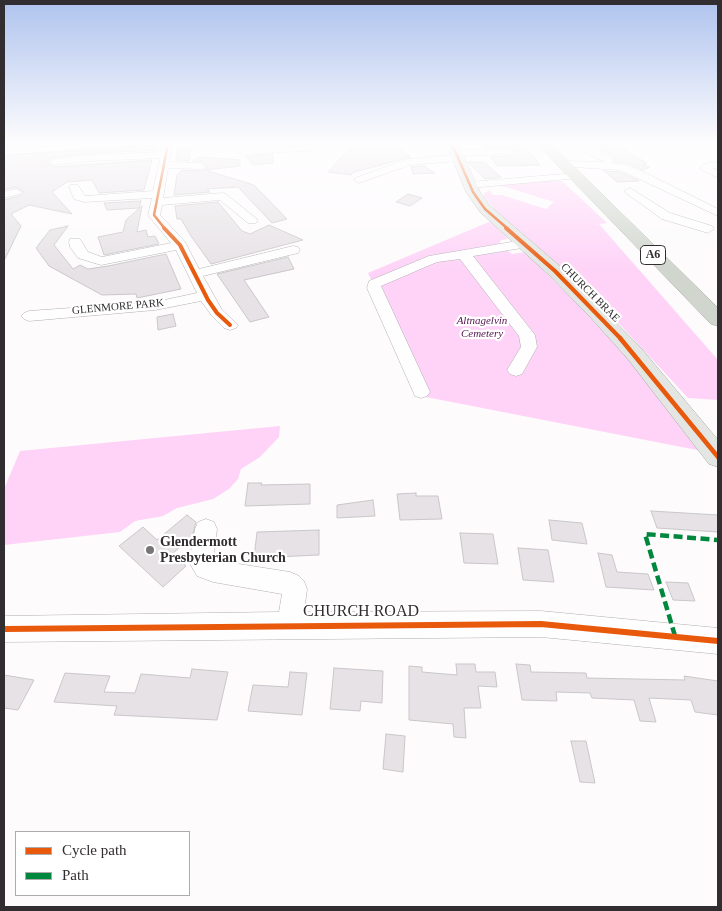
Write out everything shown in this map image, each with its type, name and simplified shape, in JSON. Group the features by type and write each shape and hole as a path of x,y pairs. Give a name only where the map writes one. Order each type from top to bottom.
{"highway":[{"name":"A6","path":"585,187 718,320"}],"main road":[{"name":"CHURCH BRAE","path":"471,187 485,208 555,271 634,353 718,457"}],"street":[{"path":"74,187 78,197 84,199 222,196 240,193"},
{"path":"159,187 154,215 180,245 206,296 217,313 230,325"},
{"path":"665,187 718,213"},
{"path":"630,191 666,216 713,233 718,218"},
{"path":"222,196 252,220"},
{"path":"75,241 76,247 83,255 101,261 180,245"},
{"path":"421,392 374,288 374,284 434,259 523,244"},
{"path":"195,274 293,250"},
{"path":"463,253 527,335 529,347 516,370"},
{"name":"GLENMORE PARK","path":"29,316 155,306 206,296"},
{"path":"206,529 201,562 204,568 290,584 295,589 290,625"},
{"name":"CHURCH ROAD","path":"4,629 541,624 718,641"}],"green space":[{"path":"504,187 568,187 607,223 599,224 718,360 718,400 688,398 588,290 495,210 484,196 484,193 490,190 493,195 502,195 546,209 554,202"},
{"name":"Altnagelvin Cemetery","path":"491,221 508,239 501,240 499,244 512,254 525,252 581,308 664,397 702,451 426,397 368,273"},
{"path":"280,426 279,437 260,457 241,469 238,479 229,489 213,499 177,508 163,516 135,521 120,532 4,545 4,489 20,451"}],"building":[{"path":"4,187 60,187 52,192 72,214 29,205 11,214 21,226 4,261 4,200 20,196 24,192 16,187 4,190"},
{"path":"96,187 145,187 144,190 99,193"},
{"path":"175,187 255,187 287,219 272,223 238,187 207,189 210,192 174,195"},
{"path":"408,194 422,198 410,206 396,202"},
{"path":"141,201 139,208 107,210 104,203"},
{"path":"218,202 242,231 250,234 269,225 303,240 211,264 181,219 177,219 175,206"},
{"path":"142,206 137,232 146,230 148,237 155,236 159,244 104,255 98,237 123,232 126,220"},
{"path":"68,226 54,245 73,269 80,265 88,269 166,254 181,289 137,298 136,294 102,295 49,266 36,248 50,230"},
{"path":"288,257 294,269 244,280 269,317 250,322 217,274"},
{"path":"173,314 176,326 158,330 157,317"},
{"path":"248,483 262,483 261,485 310,484 310,504 245,506"},
{"path":"416,493 416,496 438,496 442,519 400,520 397,494"},
{"path":"373,500 375,516 337,518 337,505"},
{"path":"651,511 718,515 718,532 657,528"},
{"name":"Glendermott Presbyterian Church","path":"187,515 196,522 192,537 172,554 186,566 163,587 119,546 143,527 157,540"},
{"path":"549,520 582,523 587,544 552,540"},
{"path":"319,530 319,555 254,558 257,532"},
{"path":"460,533 493,534 498,564 464,563"},
{"path":"518,548 548,550 554,582 523,580"},
{"path":"598,553 612,555 617,572 648,574 654,590 606,587"},
{"path":"666,582 688,583 695,601 673,600"},
{"path":"456,664 475,664 476,672 495,672 497,687 478,686 481,708 464,708 466,738 454,737 453,724 409,720 409,666 422,667 422,672 457,675"},
{"path":"516,664 530,665 531,672 586,673 587,678 685,680 684,676 718,681 718,715 695,712 691,700 649,698 656,722 640,721 634,700 592,698 590,693 556,692 557,701 522,700"},
{"path":"334,668 383,671 382,703 361,701 360,711 330,709"},
{"path":"192,669 228,672 217,720 114,715 117,706 54,702 65,673 110,676 104,692 135,693 141,674 190,678"},
{"path":"290,672 307,673 302,715 248,711 253,685 288,687"},
{"path":"4,675 34,680 18,710 4,708"},
{"path":"386,734 405,736 403,772 383,769"},
{"path":"571,741 586,741 595,783 580,782"}],"marked path":[{"path":"675,636 645,534 718,540"}],"cycle path":[{"path":"160,187 154,215 180,245 208,300 217,313 230,325"},
{"path":"471,187 485,209 555,271 634,353 718,457"},
{"path":"4,629 541,624 718,641"}],"place":[{"name":"Glendermott Presbyterian Church","path":"150,550"}]}
